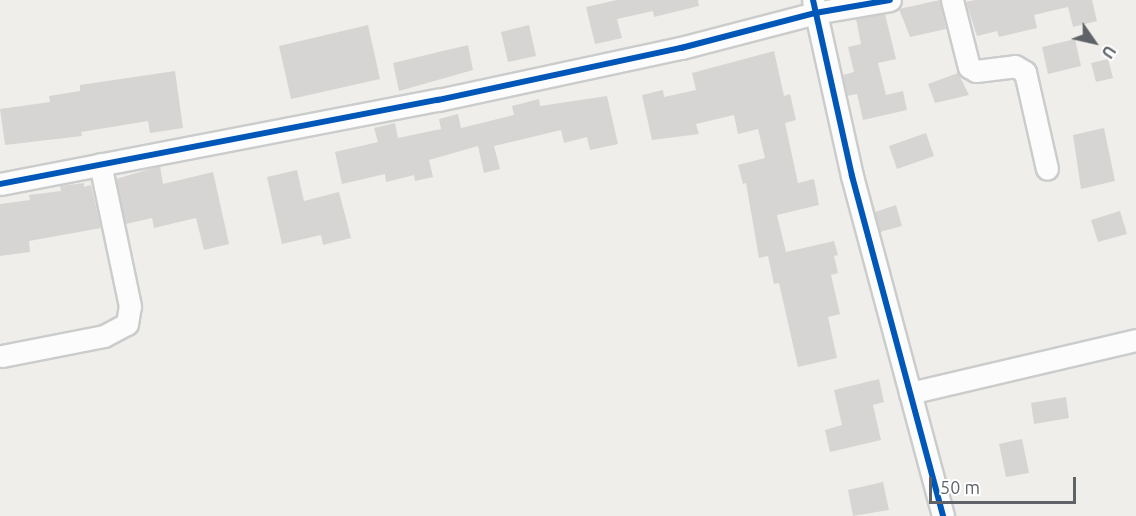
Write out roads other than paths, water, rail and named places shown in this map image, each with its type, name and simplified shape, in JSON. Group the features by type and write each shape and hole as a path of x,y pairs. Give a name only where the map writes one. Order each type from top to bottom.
{"street":[{"path":"0,184 449,98 681,48 814,7 890,0"},
{"path":"952,0 969,67 976,70 1016,66 1025,72 1047,169"},
{"path":"814,7 927,461 943,516"},
{"path":"2,356 104,336 127,324 130,306 100,164"},
{"path":"910,393 1136,340"}]}
